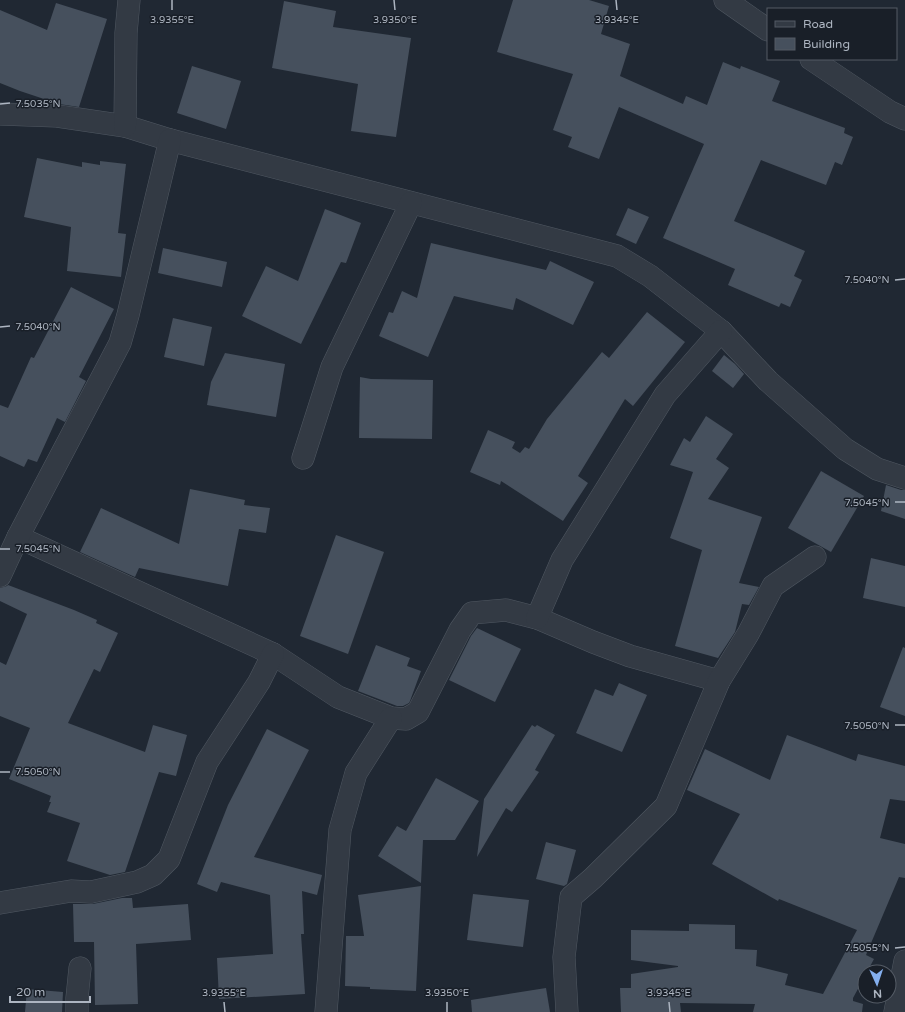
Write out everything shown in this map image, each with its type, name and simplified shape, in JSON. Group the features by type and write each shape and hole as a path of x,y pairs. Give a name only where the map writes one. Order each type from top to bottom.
{"street":[{"path":"125,126 126,33 129,0"},
{"path":"725,0 767,29"},
{"path":"812,60 890,112 905,119"},
{"path":"0,114 57,116 125,126 170,140 616,256 650,276 720,331 768,381 845,449 877,469 905,478"},
{"path":"0,576 18,537 120,343 170,140"},
{"path":"303,458 332,367 412,203"},
{"path":"537,618 562,560 665,395 720,331"},
{"path":"18,537 273,654 338,697 390,718 406,719 418,712 460,630 472,613 506,610 537,618 630,656 719,681"},
{"path":"567,1012 564,957 571,897 593,878 666,806 719,681 748,634 774,586 816,557"},
{"path":"0,903 71,891 91,892 137,882 153,875 168,859 207,762 259,682 273,654"},
{"path":"326,1012 340,830 356,773 390,718"},
{"path":"895,1012 905,961"},
{"path":"77,1012 80,968"}],"building":[{"path":"513,0 589,0 609,6 601,34 630,44 620,76 683,104 686,96 707,105 723,62 740,69 741,66 780,81 772,101 845,128 844,133 853,137 842,165 835,162 826,185 761,160 734,221 805,251 794,276 802,280 790,307 781,303 779,307 728,285 735,269 663,238 704,144 619,107 599,159 568,147 572,137 553,130 573,74 497,52"},
{"path":"284,1 336,11 333,27 411,38 396,137 351,131 358,84 272,68"},
{"path":"56,3 107,19 79,107 59,104 0,83 0,10 47,30"},
{"path":"192,66 241,81 226,129 177,113"},
{"path":"37,158 82,167 82,162 100,165 100,161 126,164 118,233 126,234 121,277 67,271 71,227 24,217"},
{"path":"628,208 649,217 636,244 616,235"},
{"path":"325,209 361,223 346,263 341,262 301,344 242,316 266,266 298,281"},
{"path":"431,243 546,270 550,261 594,282 573,325 516,298 513,310 454,296 428,357 379,336 389,312 393,313 402,291 417,298"},
{"path":"163,248 227,262 222,287 158,273"},
{"path":"71,287 114,309 79,377 86,381 65,422 57,418 37,462 28,459 24,467 0,456 0,405 8,408 31,357 34,358"},
{"path":"647,312 685,342 633,406 625,399 578,476 588,483 563,521 501,481 500,485 470,472 488,430 515,442 512,448 520,453 525,447 529,449 547,419 602,352 609,358"},
{"path":"173,318 212,327 204,366 164,357"},
{"path":"225,353 285,364 276,417 207,405 211,382"},
{"path":"724,355 744,374 733,388 712,371"},
{"path":"360,377 371,379 433,380 432,439 359,438"},
{"path":"706,416 733,434 716,459 729,468 708,499 762,517 739,583 759,587 749,605 742,604 735,632 718,658 675,646 702,550 670,538 693,472 670,465 684,438 690,442"},
{"path":"821,471 864,496 831,552 788,528"},
{"path":"886,485 905,490 905,519 881,511"},
{"path":"190,489 245,500 244,505 270,508 266,533 239,529 228,586 139,568 135,577 80,552 101,508 179,544"},
{"path":"336,535 384,552 348,654 300,636"},
{"path":"871,558 905,566 905,607 863,598"},
{"path":"8,585 97,620 96,623 118,633 100,672 94,669 68,723 145,752 153,725 187,735 176,776 159,772 125,872 110,875 67,861 80,823 47,812 51,802 49,802 51,796 9,779 30,728 0,716 0,662 6,665 27,614 0,601 0,588"},
{"path":"477,628 521,649 495,702 449,680 471,636"},
{"path":"376,645 410,658 407,666 421,671 409,703 403,706 397,706 358,691"},
{"path":"903,647 905,648 905,716 880,707"},
{"path":"619,683 647,695 622,752 576,733 595,689 613,696"},
{"path":"532,725 535,727 537,725 555,735 535,770 539,772 512,812 506,808 477,857 484,799"},
{"path":"267,729 309,750 254,857 322,875 317,895 302,891 304,934 301,934 305,994 219,999 217,958 273,954 270,895 221,882 217,892 197,884 228,805"},
{"path":"787,735 856,761 858,754 905,766 905,801 890,799 880,838 905,844 905,878 899,877 866,955 874,959 871,964 857,964 857,991 853,1001 857,1002 857,1004 863,1004 862,1012 753,1012 755,1004 680,1003 681,1012 621,1012 620,988 631,988 631,974 678,967 631,960 631,930 689,931 689,924 735,925 735,949 757,950 756,966 788,974 785,985 823,994 857,930 779,899 778,901 712,864 740,814 687,790 705,749 770,780"},
{"path":"436,778 479,801 455,840 423,840 421,883 378,856 397,826 406,831"},
{"path":"546,842 576,850 567,884 564,886 536,879"},
{"path":"421,886 416,991 370,989 370,987 345,986 346,936 364,936 358,895"},
{"path":"473,894 529,900 523,947 467,940"},
{"path":"122,898 132,898 133,908 188,904 191,940 136,944 138,1004 95,1005 94,942 74,942 73,904 93,904"},
{"path":"546,988 550,1012 472,1012 471,1000"},
{"path":"27,989 63,992 62,1012 25,1012"}]}
